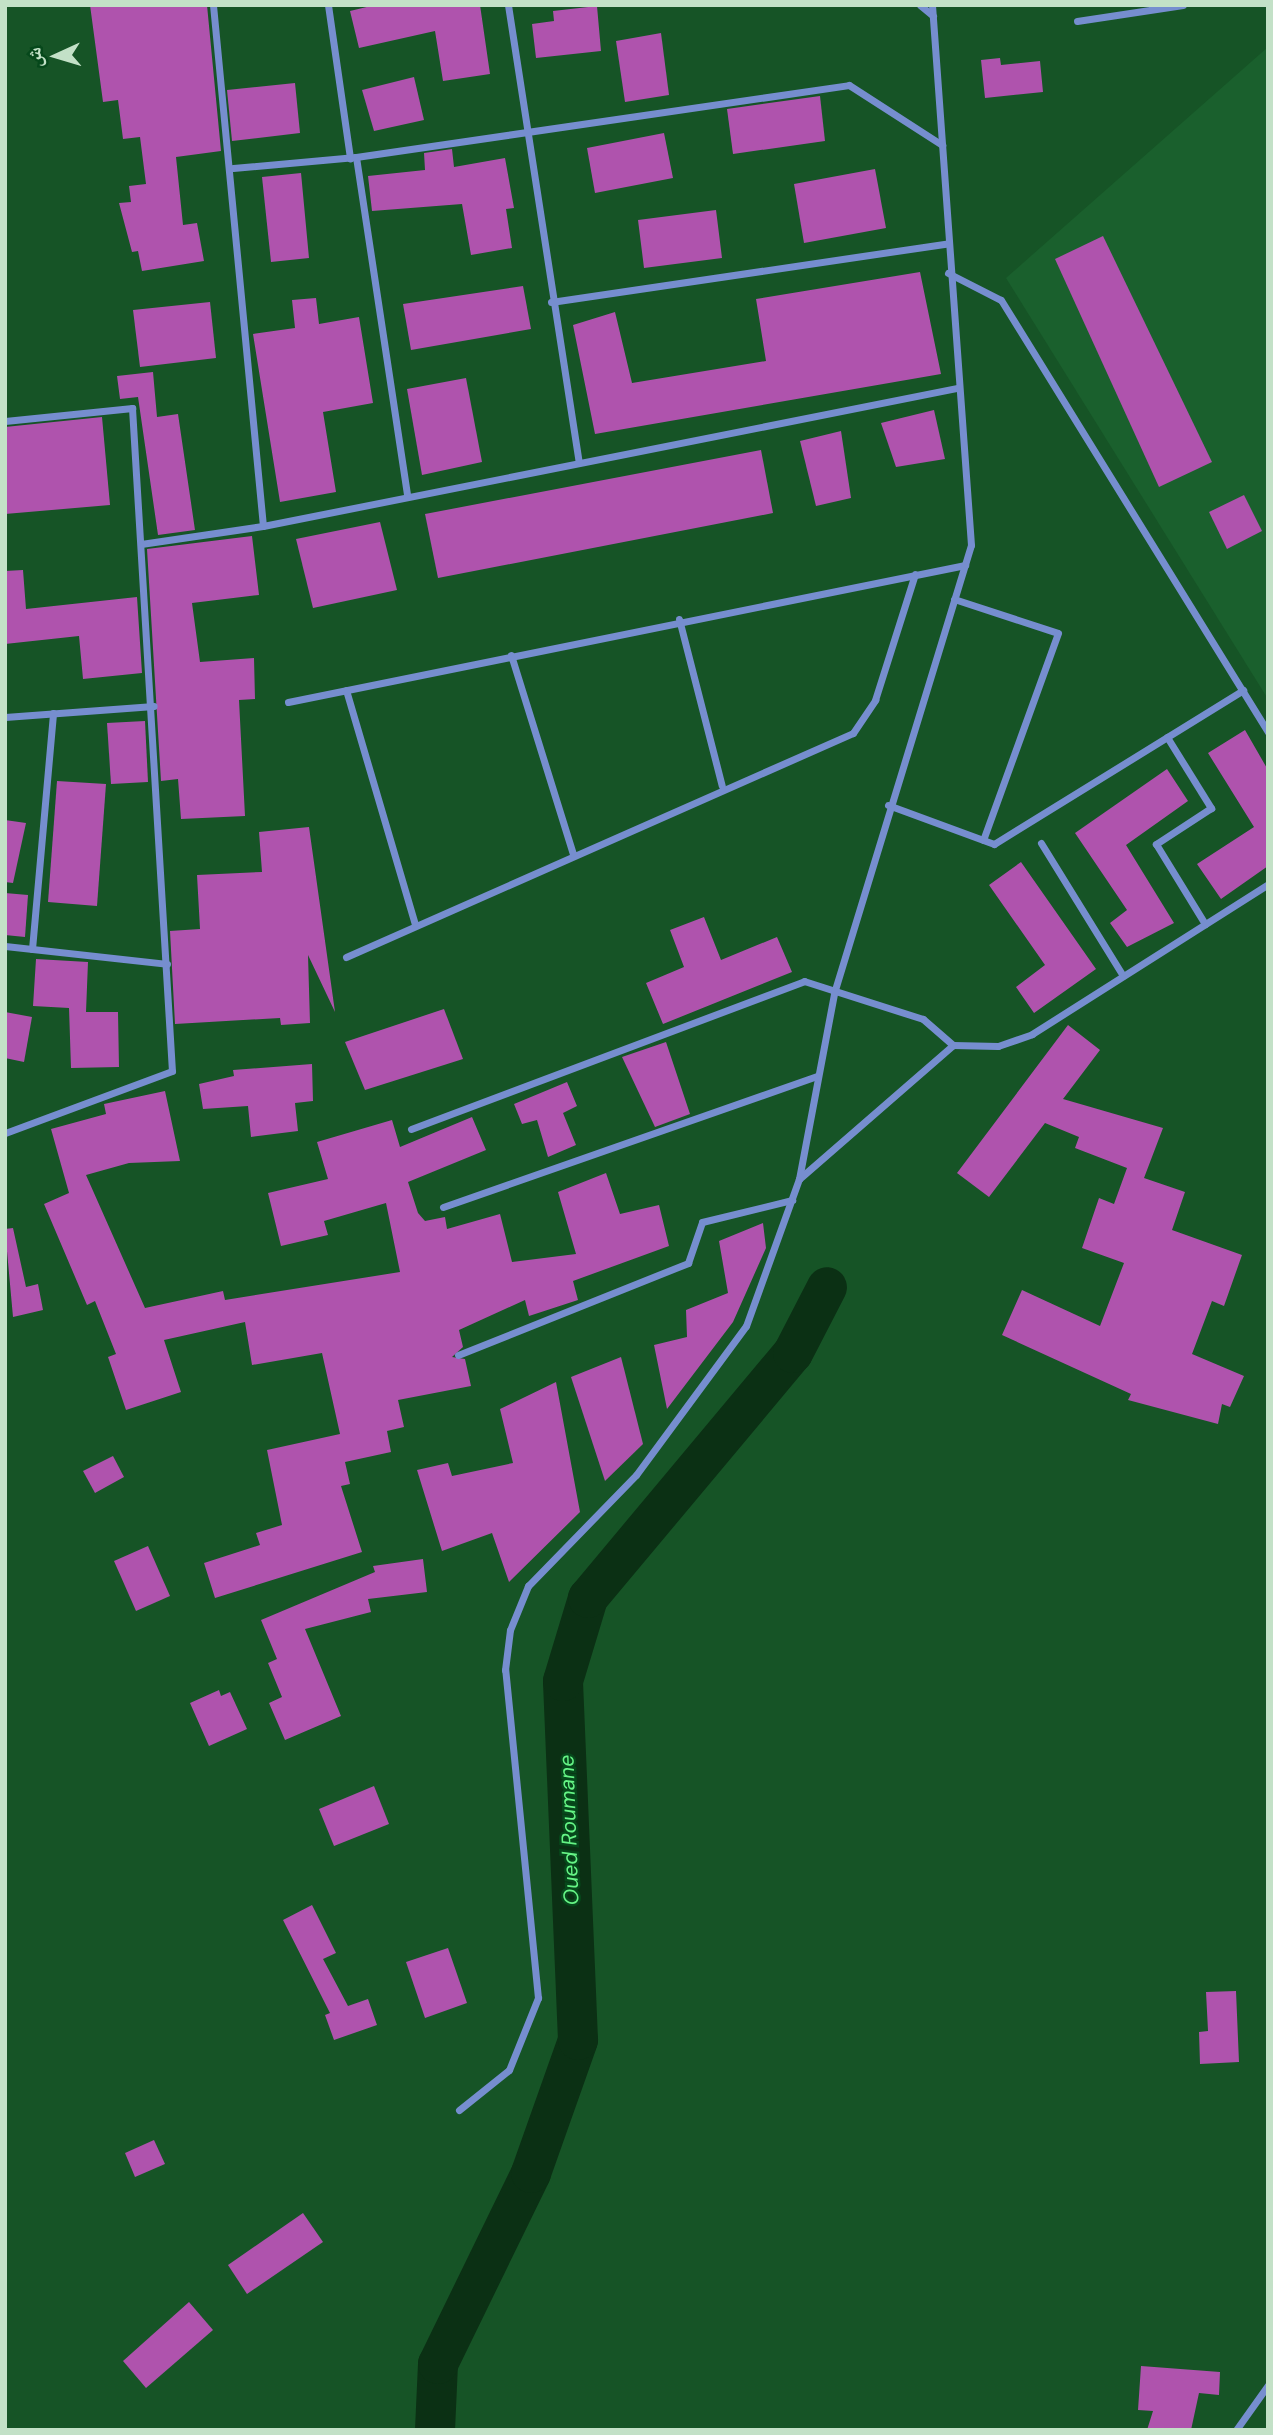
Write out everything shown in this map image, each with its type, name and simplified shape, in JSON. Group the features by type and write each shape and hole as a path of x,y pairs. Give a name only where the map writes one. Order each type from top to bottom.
{"street":[{"path":"213,5 233,169 263,526"},
{"path":"328,5 407,496"},
{"path":"508,5 523,133 579,462"},
{"path":"920,5 933,16"},
{"path":"459,2110 509,2070 538,1998 509,1729 510,1630 528,1586 636,1475 747,1326 799,1179 834,993 888,806 971,545 948,273 932,5"},
{"path":"1077,21 1183,5"},
{"path":"233,169 353,158 849,85 942,145"},
{"path":"551,302 946,244"},
{"path":"948,273 1001,300 1268,732"},
{"path":"141,544 263,526 957,387"},
{"path":"5,421 132,408 154,706 167,964 168,1076 5,1133"},
{"path":"288,702 679,619 965,565"},
{"path":"346,957 722,786 839,741 867,719 915,574"},
{"path":"954,599 1058,633 983,840"},
{"path":"679,619 722,786"},
{"path":"511,655 573,854"},
{"path":"346,690 415,925"},
{"path":"888,806 994,844 1243,691"},
{"path":"5,718 154,706"},
{"path":"32,950 53,713"},
{"path":"1167,737 1211,808 1156,844 1205,924"},
{"path":"1041,843 1123,976"},
{"path":"411,1129 804,981 834,993 923,1019 953,1045 998,1046 1032,1034 1268,884"},
{"path":"5,946 167,964"},
{"path":"799,1179 953,1045"},
{"path":"443,1207 818,1076"},
{"path":"458,1355 688,1263 702,1222 792,1200"},
{"path":"1236,2430 1268,2385"}],"shaded area":[{"path":"1268,47 1268,699 1006,278"}],"building":[{"path":"90,5 207,5 221,151 176,157 183,225 197,223 204,261 142,271 138,251 132,252 119,203 131,202 129,186 146,184 140,137 123,139 118,100 103,102"},
{"path":"375,5 480,5 490,74 443,81 435,31 359,48 350,11"},
{"path":"597,6 601,51 536,58 532,24 554,21 553,11"},
{"path":"661,33 669,95 625,102 616,41"},
{"path":"1000,58 1001,65 1040,61 1043,92 985,98 981,60"},
{"path":"414,77 424,120 374,131 362,90"},
{"path":"295,83 300,133 232,141 227,90"},
{"path":"820,96 825,141 733,154 727,109"},
{"path":"664,133 673,178 595,193 587,148"},
{"path":"452,149 454,167 505,158 514,208 506,209 512,248 471,255 462,204 372,211 368,176 425,170 424,153"},
{"path":"875,169 886,228 804,243 794,184"},
{"path":"301,173 309,258 271,262 262,177"},
{"path":"716,210 722,258 644,268 638,220"},
{"path":"1103,236 1212,462 1159,487 1055,259"},
{"path":"920,272 941,374 595,434 573,325 615,312 632,383 766,361 756,299"},
{"path":"523,286 531,329 411,350 403,304"},
{"path":"316,298 319,324 359,317 373,403 323,412 336,492 280,502 253,334 295,328 292,300"},
{"path":"210,302 216,358 140,367 133,310"},
{"path":"153,372 157,417 178,414 195,530 158,535 138,397 120,399 117,376"},
{"path":"466,378 482,462 422,475 407,389"},
{"path":"934,410 945,459 896,467 881,423"},
{"path":"102,417 110,505 5,514 5,427"},
{"path":"841,431 851,498 816,506 800,441"},
{"path":"761,450 773,513 438,578 425,514"},
{"path":"1244,495 1262,531 1227,549 1209,512"},
{"path":"380,522 397,590 313,608 296,539"},
{"path":"252,536 259,595 192,603 200,662 254,658 255,699 239,700 245,816 181,819 178,779 161,781 147,549"},
{"path":"23,570 26,609 137,597 142,673 83,679 79,636 5,644 5,571"},
{"path":"145,721 148,782 111,784 107,723"},
{"path":"1245,730 1268,770 1268,866 1221,899 1197,864 1254,827 1208,753"},
{"path":"1167,769 1188,801 1126,845 1174,923 1127,947 1110,923 1127,910 1075,833"},
{"path":"57,781 106,784 97,906 48,902"},
{"path":"5,820 26,823 13,883 5,882"},
{"path":"309,827 335,1012 308,955 310,1023 281,1025 280,1018 175,1024 170,931 200,929 197,875 262,872 259,832"},
{"path":"1021,862 1096,969 1034,1013 1016,987 1045,965 989,885"},
{"path":"5,893 28,895 25,937 5,935"},
{"path":"704,917 721,960 777,937 792,972 663,1024 646,983 684,967 670,930"},
{"path":"36,959 88,962 86,1012 118,1012 119,1067 71,1068 69,1008 33,1006"},
{"path":"444,1009 463,1059 365,1090 345,1042"},
{"path":"5,1012 32,1017 24,1062 5,1058"},
{"path":"1068,1025 1100,1050 1063,1099 1163,1128 1144,1178 1185,1192 1172,1230 1242,1255 1224,1306 1212,1301 1192,1354 1244,1376 1230,1407 1222,1404 1218,1424 1128,1400 1131,1394 1002,1335 1022,1290 1100,1326 1124,1263 1082,1248 1099,1198 1114,1204 1127,1168 1075,1148 1079,1137 1045,1123 989,1197 957,1173"},
{"path":"666,1042 690,1114 655,1127 622,1057"},
{"path":"312,1064 313,1101 295,1103 298,1131 251,1137 248,1106 203,1109 199,1084 234,1076 233,1070"},
{"path":"567,1082 577,1106 563,1113 576,1145 548,1157 537,1120 522,1124 514,1104"},
{"path":"165,1091 180,1161 129,1163 86,1175 145,1308 223,1291 225,1300 400,1272 386,1203 324,1221 328,1235 281,1246 268,1193 328,1179 317,1142 392,1120 400,1147 472,1117 486,1150 408,1182 418,1213 425,1221 445,1217 447,1229 500,1214 512,1262 576,1254 558,1192 606,1173 620,1214 659,1205 669,1246 573,1281 578,1300 529,1316 525,1300 459,1330 463,1347 452,1357 465,1359 471,1386 398,1400 404,1427 387,1431 391,1452 345,1462 350,1484 341,1486 362,1552 215,1598 204,1563 260,1545 256,1533 282,1525 267,1450 340,1434 322,1353 252,1365 245,1322 164,1340 181,1392 126,1410 108,1357 116,1354 95,1301 87,1305 44,1204 69,1193 51,1129 106,1114 104,1104"},
{"path":"763,1223 766,1248 733,1322 667,1409 654,1345 687,1337 686,1310 728,1293 719,1241"},
{"path":"13,1228 26,1287 38,1284 43,1310 13,1317 5,1229"},
{"path":"621,1357 643,1444 605,1481 571,1377"},
{"path":"556,1382 580,1512 509,1582 492,1533 442,1551 417,1470 448,1463 452,1476 513,1463 500,1409"},
{"path":"113,1456 124,1477 95,1493 83,1471"},
{"path":"148,1546 170,1596 136,1611 114,1561"},
{"path":"423,1559 427,1592 368,1599 371,1612 305,1629 341,1716 285,1740 269,1703 282,1697 268,1663 277,1659 261,1620 375,1572 373,1566"},
{"path":"219,1690 221,1696 230,1692 247,1729 209,1746 190,1703"},
{"path":"374,1786 389,1824 334,1846 319,1809"},
{"path":"312,1905 336,1953 323,1959 348,2006 368,1999 377,2025 334,2040 325,2015 330,2013 283,1920"},
{"path":"448,1948 467,2003 425,2018 406,1962"},
{"path":"1236,1991 1239,2062 1200,2064 1199,2032 1208,2031 1206,1992"},
{"path":"154,2140 165,2164 135,2177 125,2153"},
{"path":"303,2213 323,2242 247,2294 228,2265"},
{"path":"189,2302 213,2330 146,2388 123,2361"},
{"path":"1141,2366 1220,2372 1219,2395 1199,2393 1191,2430 1147,2430 1153,2411 1138,2410"}],"waterway":[{"name":"Oued Roumane","path":"435,2430 438,2364 531,2173 578,2040 563,1681 588,1598 793,1353 827,1287"}]}
